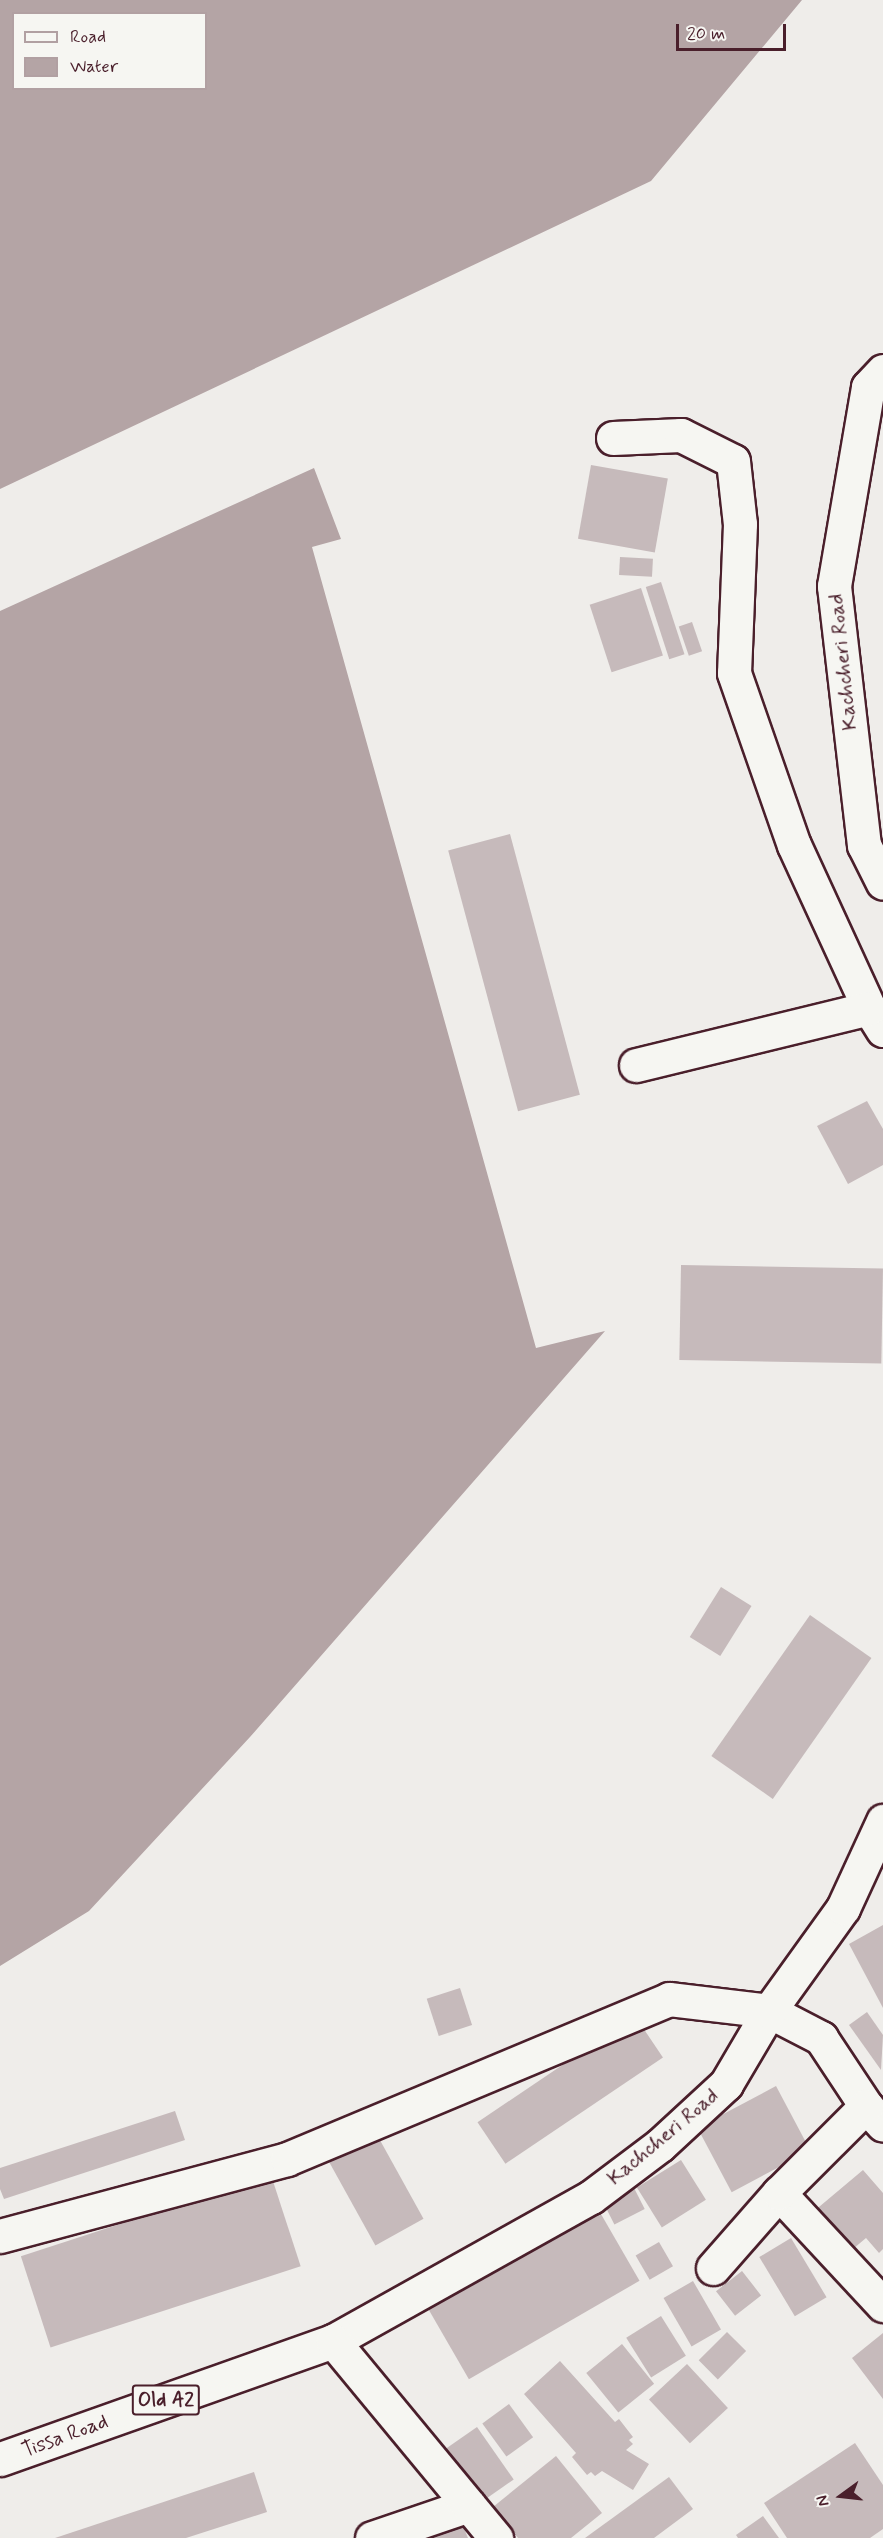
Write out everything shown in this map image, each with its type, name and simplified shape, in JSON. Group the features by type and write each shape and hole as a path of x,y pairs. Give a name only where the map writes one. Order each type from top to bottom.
{"main road":[{"name":"Kachcheri Road","path":"883,371 868,387 834,586 864,845 883,883"},
{"path":"613,438 681,435 733,461 740,524 734,673 794,845 876,1019 636,1065"},
{"name":"Kachcheri Road","path":"333,2341 591,2197 660,2145 726,2084 769,2011 843,1908 883,1821"},
{"path":"0,2236 287,2159 669,1999 769,2011 820,2038 875,2116 779,2193 712,2268"},
{"path":"779,2193 883,2305"},
{"path":"333,2341 496,2538"},
{"name":"Tissa Road","path":"0,2459 333,2341"},
{"path":"372,2538 468,2505"}],"water":[{"path":"0,0 802,0 651,181 0,489"},
{"path":"314,468 341,539 312,547 536,1348 605,1331 250,1737 89,1911 0,1966 0,611"}],"building":[{"path":"591,465 668,479 655,552 578,539"},
{"path":"620,557 653,559 652,577 619,575"},
{"path":"661,582 684,654 669,659 646,587"},
{"path":"641,588 663,656 612,672 590,605"},
{"path":"692,622 702,651 689,656 679,627"},
{"path":"510,834 580,1095 518,1111 448,851"},
{"path":"867,1101 883,1129 883,1165 848,1184 817,1126"},
{"path":"681,1265 883,1269 881,1364 679,1360"},
{"path":"721,1587 752,1606 720,1656 690,1637"},
{"path":"810,1615 871,1658 773,1799 711,1756"},
{"path":"883,1925 883,2008 849,1944"},
{"path":"460,1988 472,2025 439,2036 427,1999"},
{"path":"867,2012 883,2035 881,2070 849,2025"},
{"path":"635,2016 663,2057 505,2164 477,2122"},
{"path":"776,2086 810,2150 732,2192 697,2128"},
{"path":"175,2111 185,2140 4,2199 0,2189 0,2168"},
{"path":"376,2133 424,2219 375,2245 328,2160"},
{"path":"681,2160 706,2200 662,2227 637,2188"},
{"path":"863,2170 883,2193 883,2249 879,2253 866,2238 847,2254 813,2212"},
{"path":"271,2175 301,2266 51,2348 21,2256"},
{"path":"632,2184 645,2209 614,2224 602,2199"},
{"path":"594,2202 640,2281 469,2379 423,2300"},
{"path":"791,2238 827,2297 795,2316 759,2257"},
{"path":"659,2242 673,2266 650,2280 636,2256"},
{"path":"742,2271 761,2295 735,2316 716,2291"},
{"path":"693,2281 721,2329 692,2346 664,2298"},
{"path":"661,2316 686,2356 651,2378 626,2338"},
{"path":"727,2332 746,2351 718,2379 699,2360"},
{"path":"883,2333 883,2399 852,2358"},
{"path":"622,2344 654,2384 618,2413 586,2373"},
{"path":"560,2361 615,2422 619,2419 633,2437 629,2440 633,2444 626,2450 649,2464 633,2490 602,2471 595,2476 591,2472 587,2475 572,2457 576,2453 524,2394"},
{"path":"687,2364 728,2408 690,2443 649,2399"},
{"path":"509,2404 533,2437 506,2457 482,2423"},
{"path":"477,2427 514,2479 482,2502 445,2449"},
{"path":"855,2443 883,2485 883,2529 870,2538 787,2538 764,2503"},
{"path":"556,2456 602,2513 571,2538 518,2538 493,2507"},
{"path":"254,2472 267,2512 186,2538 55,2538"},
{"path":"669,2477 693,2509 654,2538 585,2538"},
{"path":"459,2516 468,2538 433,2538 429,2528"},
{"path":"763,2516 779,2538 738,2538 736,2535"}]}
